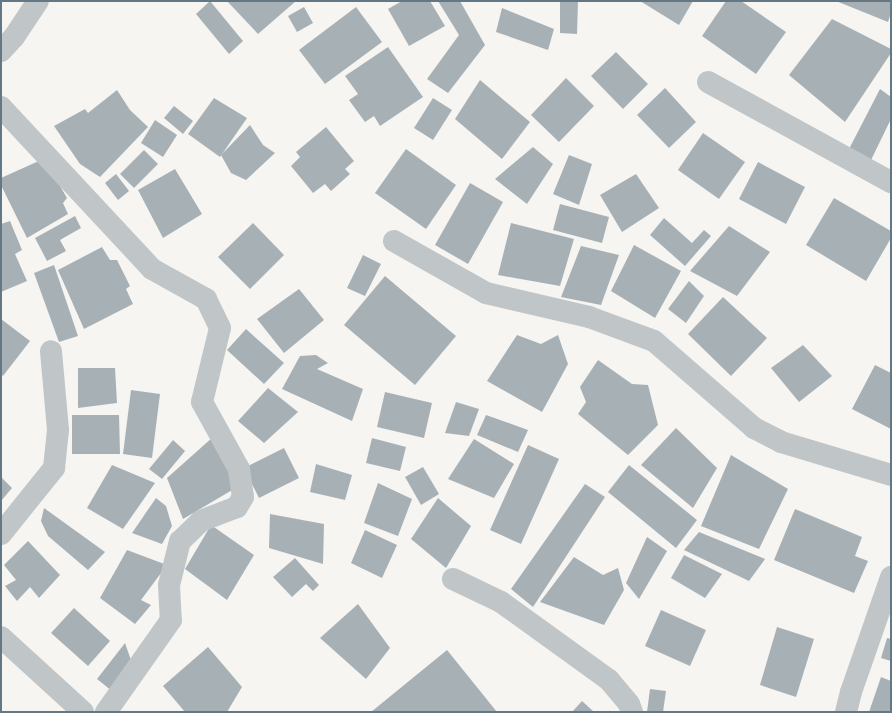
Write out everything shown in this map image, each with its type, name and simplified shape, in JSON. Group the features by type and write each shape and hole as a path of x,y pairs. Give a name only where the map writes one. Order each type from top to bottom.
{"street":[{"path":"1,51 14,37 38,1"},
{"path":"708,82 891,182"},
{"path":"1,107 152,269 206,299 220,328 202,402 239,469 243,498 237,507 201,521 180,541 169,585 171,620 106,712"},
{"path":"394,241 486,293 589,317 654,341 754,428 781,442 891,475"},
{"path":"1,534 54,468 58,430 51,351"},
{"path":"846,712 851,692 891,577"},
{"path":"453,579 501,602 609,680 629,704 632,712"},
{"path":"1,637 83,712"}],"building":[{"path":"210,1 243,41 229,54 196,14"},
{"path":"227,1 296,1 258,34"},
{"path":"402,1 430,1 445,26 409,46 388,9"},
{"path":"438,1 460,1 485,45 448,93 427,79 459,35"},
{"path":"560,1 578,1 577,34 560,33"},
{"path":"640,1 693,1 679,25"},
{"path":"726,1 741,1 786,32 756,74 702,36"},
{"path":"836,1 891,1 891,13 888,22"},
{"path":"304,7 313,23 297,32 288,16"},
{"path":"356,7 382,42 325,84 299,50"},
{"path":"502,8 554,29 548,50 496,32"},
{"path":"832,19 891,49 891,53 845,122 789,75"},
{"path":"388,47 423,97 380,126 374,116 365,122 349,100 358,94 345,76"},
{"path":"616,52 648,84 623,109 591,76"},
{"path":"566,78 594,106 559,142 531,115"},
{"path":"480,80 530,122 502,159 455,119"},
{"path":"665,88 696,122 669,148 637,115"},
{"path":"880,89 891,97 891,119 871,160 849,149"},
{"path":"117,90 130,110 148,127 100,177 80,164 54,126 85,109 88,113"},
{"path":"214,98 247,118 220,157 188,134"},
{"path":"433,98 452,110 433,140 414,128"},
{"path":"174,106 193,121 183,134 164,118"},
{"path":"155,120 177,135 163,157 141,143"},
{"path":"250,125 263,145 275,153 246,180 231,173 221,155"},
{"path":"326,127 354,161 345,169 350,174 331,191 325,184 313,193 291,166 300,157 296,152"},
{"path":"703,133 745,162 719,199 678,170"},
{"path":"533,147 553,164 527,204 495,179"},
{"path":"406,149 456,185 426,229 375,193"},
{"path":"144,150 158,164 134,188 120,174"},
{"path":"569,155 592,164 579,205 553,194"},
{"path":"41,160 51,170 67,198 63,203 68,214 27,238 1,185 1,178"},
{"path":"758,162 805,187 786,224 739,199"},
{"path":"175,169 202,214 163,238 138,190"},
{"path":"116,174 129,191 118,200 105,183"},
{"path":"636,174 659,208 622,232 600,195"},
{"path":"470,183 503,202 468,264 435,245"},
{"path":"834,198 891,231 891,238 866,281 806,245"},
{"path":"560,204 609,217 602,243 553,230"},
{"path":"75,216 81,228 60,240 66,251 47,261 35,238"},
{"path":"664,218 692,243 704,230 711,236 685,266 650,235"},
{"path":"10,221 22,250 15,254 27,281 1,292 1,224"},
{"path":"253,223 284,255 250,289 218,257"},
{"path":"511,223 574,239 560,286 498,275"},
{"path":"729,226 770,252 737,296 690,271"},
{"path":"634,245 681,271 655,318 611,291"},
{"path":"581,246 619,255 601,305 561,297"},
{"path":"102,247 110,260 117,260 130,286 126,289 133,304 84,329 58,270"},
{"path":"363,255 381,264 365,296 347,288"},
{"path":"54,265 78,336 59,342 34,273"},
{"path":"385,276 456,336 415,385 344,325"},
{"path":"689,281 704,296 686,323 668,309"},
{"path":"299,289 324,320 284,353 257,319"},
{"path":"723,297 767,338 731,376 688,334"},
{"path":"1,319 30,341 3,376 1,374"},
{"path":"246,329 284,363 264,384 227,350"},
{"path":"517,335 541,344 558,335 568,364 542,412 487,381"},
{"path":"803,345 832,376 799,402 771,368"},
{"path":"316,355 328,363 317,369 363,389 352,421 282,389 300,356"},
{"path":"598,360 632,384 648,385 658,425 628,455 578,414 586,402 580,387"},
{"path":"875,365 891,373 891,429 852,409"},
{"path":"78,368 115,368 117,403 78,408"},
{"path":"268,388 298,412 264,443 238,421"},
{"path":"131,390 160,394 152,458 123,454"},
{"path":"385,392 432,403 424,438 377,427"},
{"path":"456,402 479,409 469,436 445,433"},
{"path":"72,415 119,415 120,454 72,454"},
{"path":"486,415 528,430 518,452 477,435"},
{"path":"676,428 717,468 693,508 641,465"},
{"path":"213,437 239,486 183,519 167,478"},
{"path":"372,438 406,447 400,471 366,463"},
{"path":"474,439 514,464 494,498 448,479"},
{"path":"173,440 185,451 162,479 149,469"},
{"path":"528,445 559,459 521,544 490,530"},
{"path":"284,448 299,478 259,498 244,468"},
{"path":"731,455 788,489 759,549 701,526"},
{"path":"316,464 352,475 345,500 310,492"},
{"path":"112,465 155,483 123,529 87,508"},
{"path":"629,465 697,520 676,548 608,492"},
{"path":"423,467 439,494 421,505 405,477"},
{"path":"1,477 12,488 1,501"},
{"path":"378,483 412,499 398,536 364,523"},
{"path":"585,484 605,497 533,607 511,589"},
{"path":"156,498 166,506 172,526 162,544 132,533"},
{"path":"438,498 471,526 446,568 411,539"},
{"path":"44,508 105,552 88,570 48,536 41,521"},
{"path":"795,509 862,537 855,556 868,561 854,593 774,560"},
{"path":"270,514 324,524 323,564 269,548"},
{"path":"211,525 254,555 227,600 185,569"},
{"path":"365,530 397,545 382,578 351,563"},
{"path":"699,532 765,559 749,581 684,550"},
{"path":"647,537 667,551 639,599 626,583"},
{"path":"28,541 60,575 39,598 30,587 17,601 5,586 16,580 4,565"},
{"path":"127,550 167,565 141,600 151,605 135,624 100,598"},
{"path":"684,555 722,574 705,598 671,578"},
{"path":"574,557 603,575 618,568 624,590 604,625 540,602"},
{"path":"295,558 319,585 313,591 306,584 292,597 273,577"},
{"path":"358,604 390,648 366,679 320,638"},
{"path":"74,608 110,641 88,666 51,633"},
{"path":"661,610 706,630 690,666 645,646"},
{"path":"777,627 814,639 796,697 760,685"},
{"path":"887,638 891,639 891,661 881,658"},
{"path":"125,643 133,666 112,691 97,679"},
{"path":"208,647 242,687 227,712 185,712 163,686"},
{"path":"447,650 497,712 371,712"},
{"path":"881,677 891,681 891,712 869,712"},
{"path":"650,689 666,691 663,712 647,712"},
{"path":"582,701 594,712 572,712"}]}
